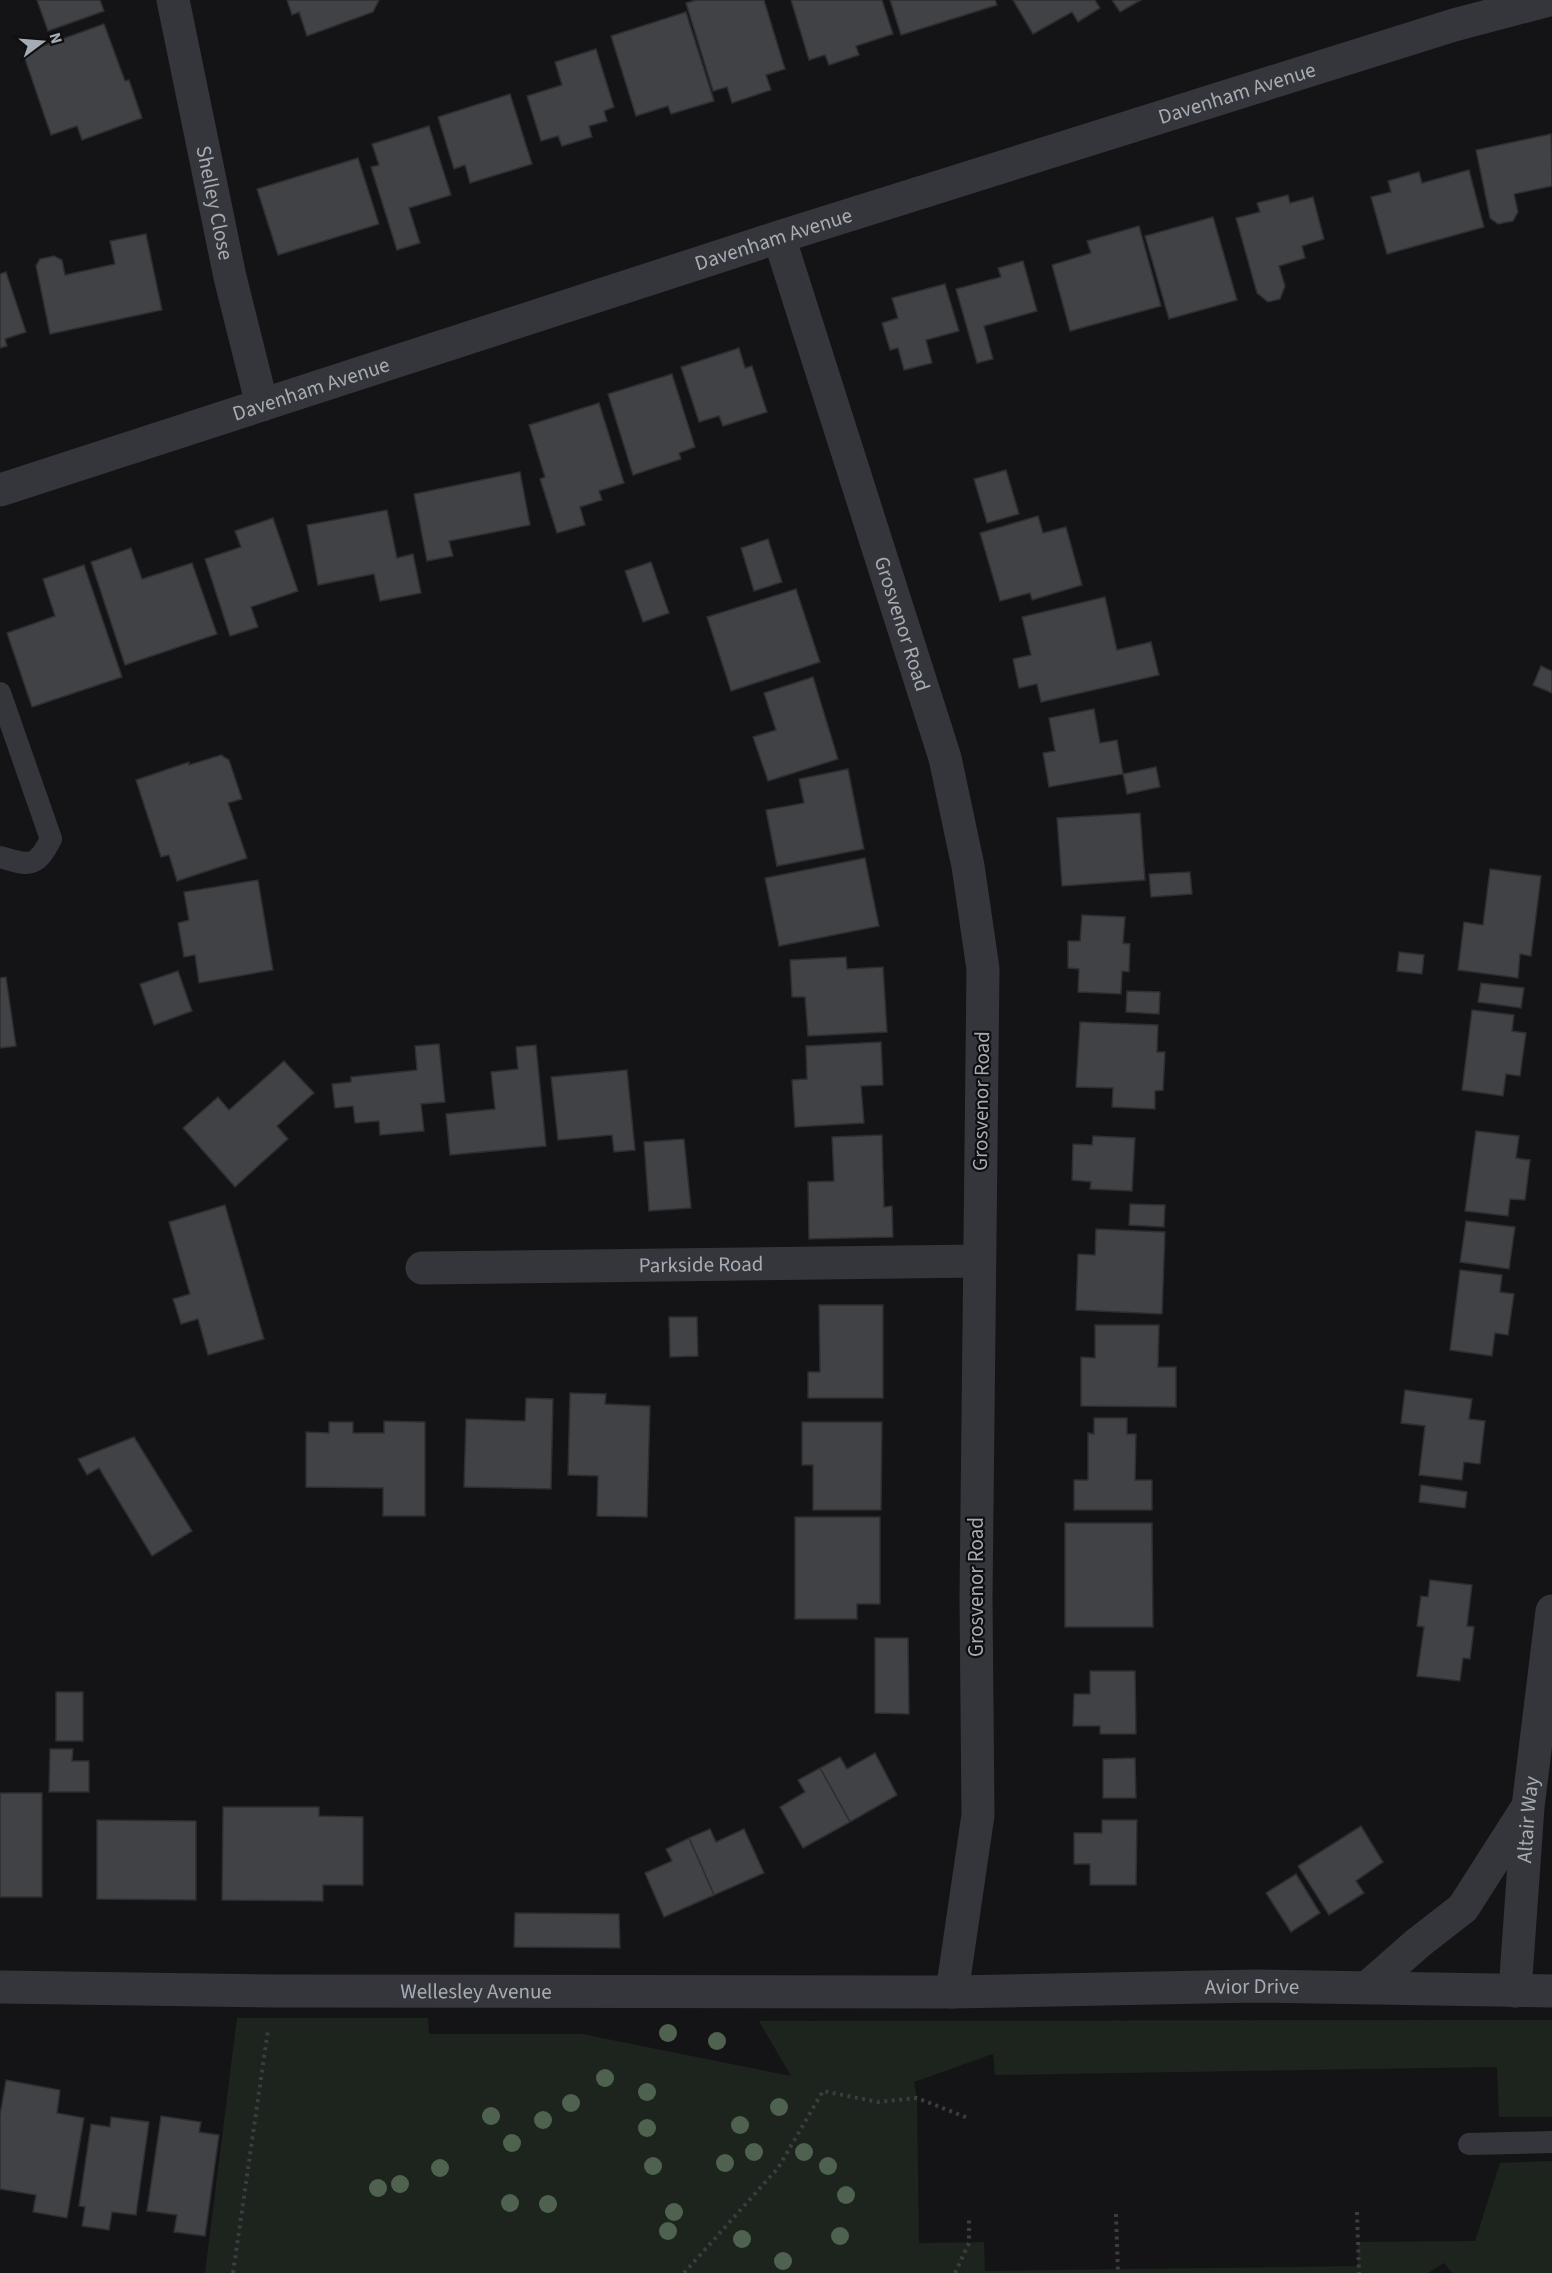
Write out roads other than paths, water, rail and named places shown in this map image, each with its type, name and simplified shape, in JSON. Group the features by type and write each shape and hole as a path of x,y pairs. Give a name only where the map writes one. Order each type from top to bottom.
{"street":[{"name":"Shelley Close","path":"173,0 230,277 262,405"},
{"name":"Davenham Avenue","path":"0,490 779,237 1454,25 1549,0"},
{"name":"Grosvenor Road","path":"779,237 945,758 968,866 983,969 975,1598 978,1815 952,1992"},
{"name":"Parkside Road","path":"422,1268 979,1261"},
{"name":"Altair Way","path":"1515,1991 1528,1807 1552,1611"},
{"path":"1368,1987 1418,1943 1463,1908 1528,1807"},
{"name":"Avior Drive","path":"952,1992 1257,1986 1552,1991"},
{"name":"Wellesley Avenue","path":"0,1988 274,1991 952,1992"}],"lane":[{"path":"0,693 51,839 42,857 25,864 0,857"},
{"path":"1469,2144 1552,2142"}]}
